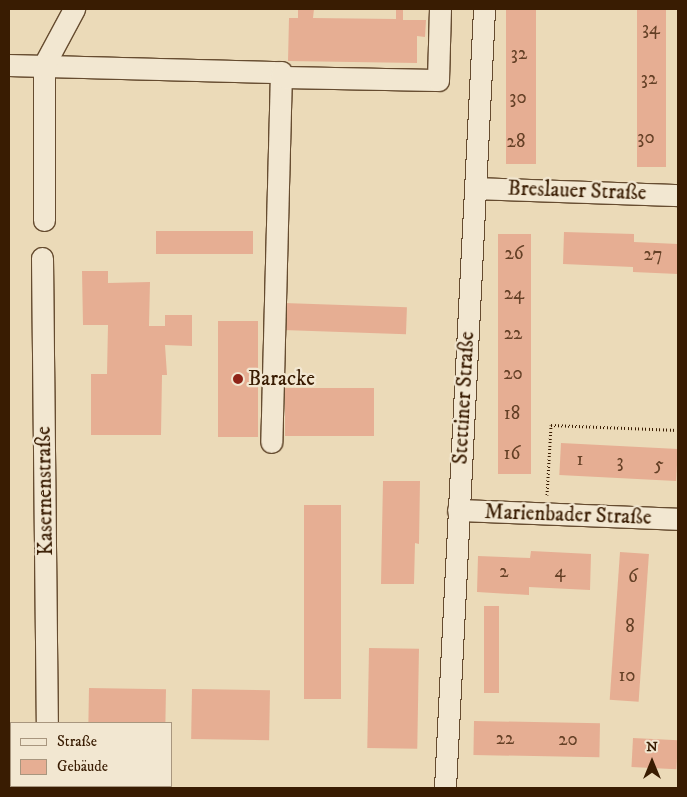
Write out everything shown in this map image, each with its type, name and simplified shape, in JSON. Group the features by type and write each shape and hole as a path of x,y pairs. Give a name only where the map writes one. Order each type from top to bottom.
{"street":[{"path":"44,220 44,65 74,9"},
{"path":"280,77 438,80 440,9"},
{"name":"Stettiner Straße","path":"445,788 484,9"},
{"path":"9,65 280,72 271,442"},
{"name":"Breslauer Straße","path":"476,188 678,195"},
{"name":"Kasernenstraße","path":"42,258 47,722"},
{"name":"Marienbader Straße","path":"458,510 678,519"}],"path":[{"path":"546,514 551,425 678,430"}],"building":[{"path":"298,9 314,9 313,18 396,19 396,9 403,9 403,20 426,20 425,37 417,36 417,63 288,61 289,18 298,18"},
{"path":"506,9 536,9 536,164 506,164"},
{"path":"637,9 666,9 666,167 637,167"},
{"path":"156,231 253,231 253,254 156,254"},
{"path":"564,232 634,234 634,242 678,244 678,274 633,272 633,267 563,264"},
{"path":"498,234 531,234 531,474 498,474"},
{"path":"82,271 108,271 108,283 150,282 149,326 165,326 165,315 192,315 192,346 165,345 167,375 162,375 161,435 91,435 91,374 107,374 108,325 83,325"},
{"path":"284,303 407,307 406,334 283,330"},
{"name":"Baracke","path":"218,321 258,321 258,437 218,437"},
{"path":"285,388 374,388 374,436 285,436"},
{"path":"561,443 678,449 676,481 559,475"},
{"path":"383,481 420,481 419,544 415,543 414,584 381,584"},
{"path":"304,505 341,505 341,699 304,699"},
{"path":"531,551 591,554 590,590 529,587 529,595 477,592 478,556 530,558"},
{"path":"620,552 649,554 639,702 610,700"},
{"path":"484,606 499,606 499,693 484,693"},
{"path":"369,648 419,649 417,749 367,748"},
{"path":"89,688 166,689 165,722 88,722"},
{"path":"192,689 270,690 269,740 191,739"},
{"path":"474,721 600,723 599,757 473,755"},
{"path":"633,738 678,740 676,769 631,767"},
{"path":"92,787 155,787 155,788"}],"place":[{"name":"Baracke","path":"238,379"}]}
